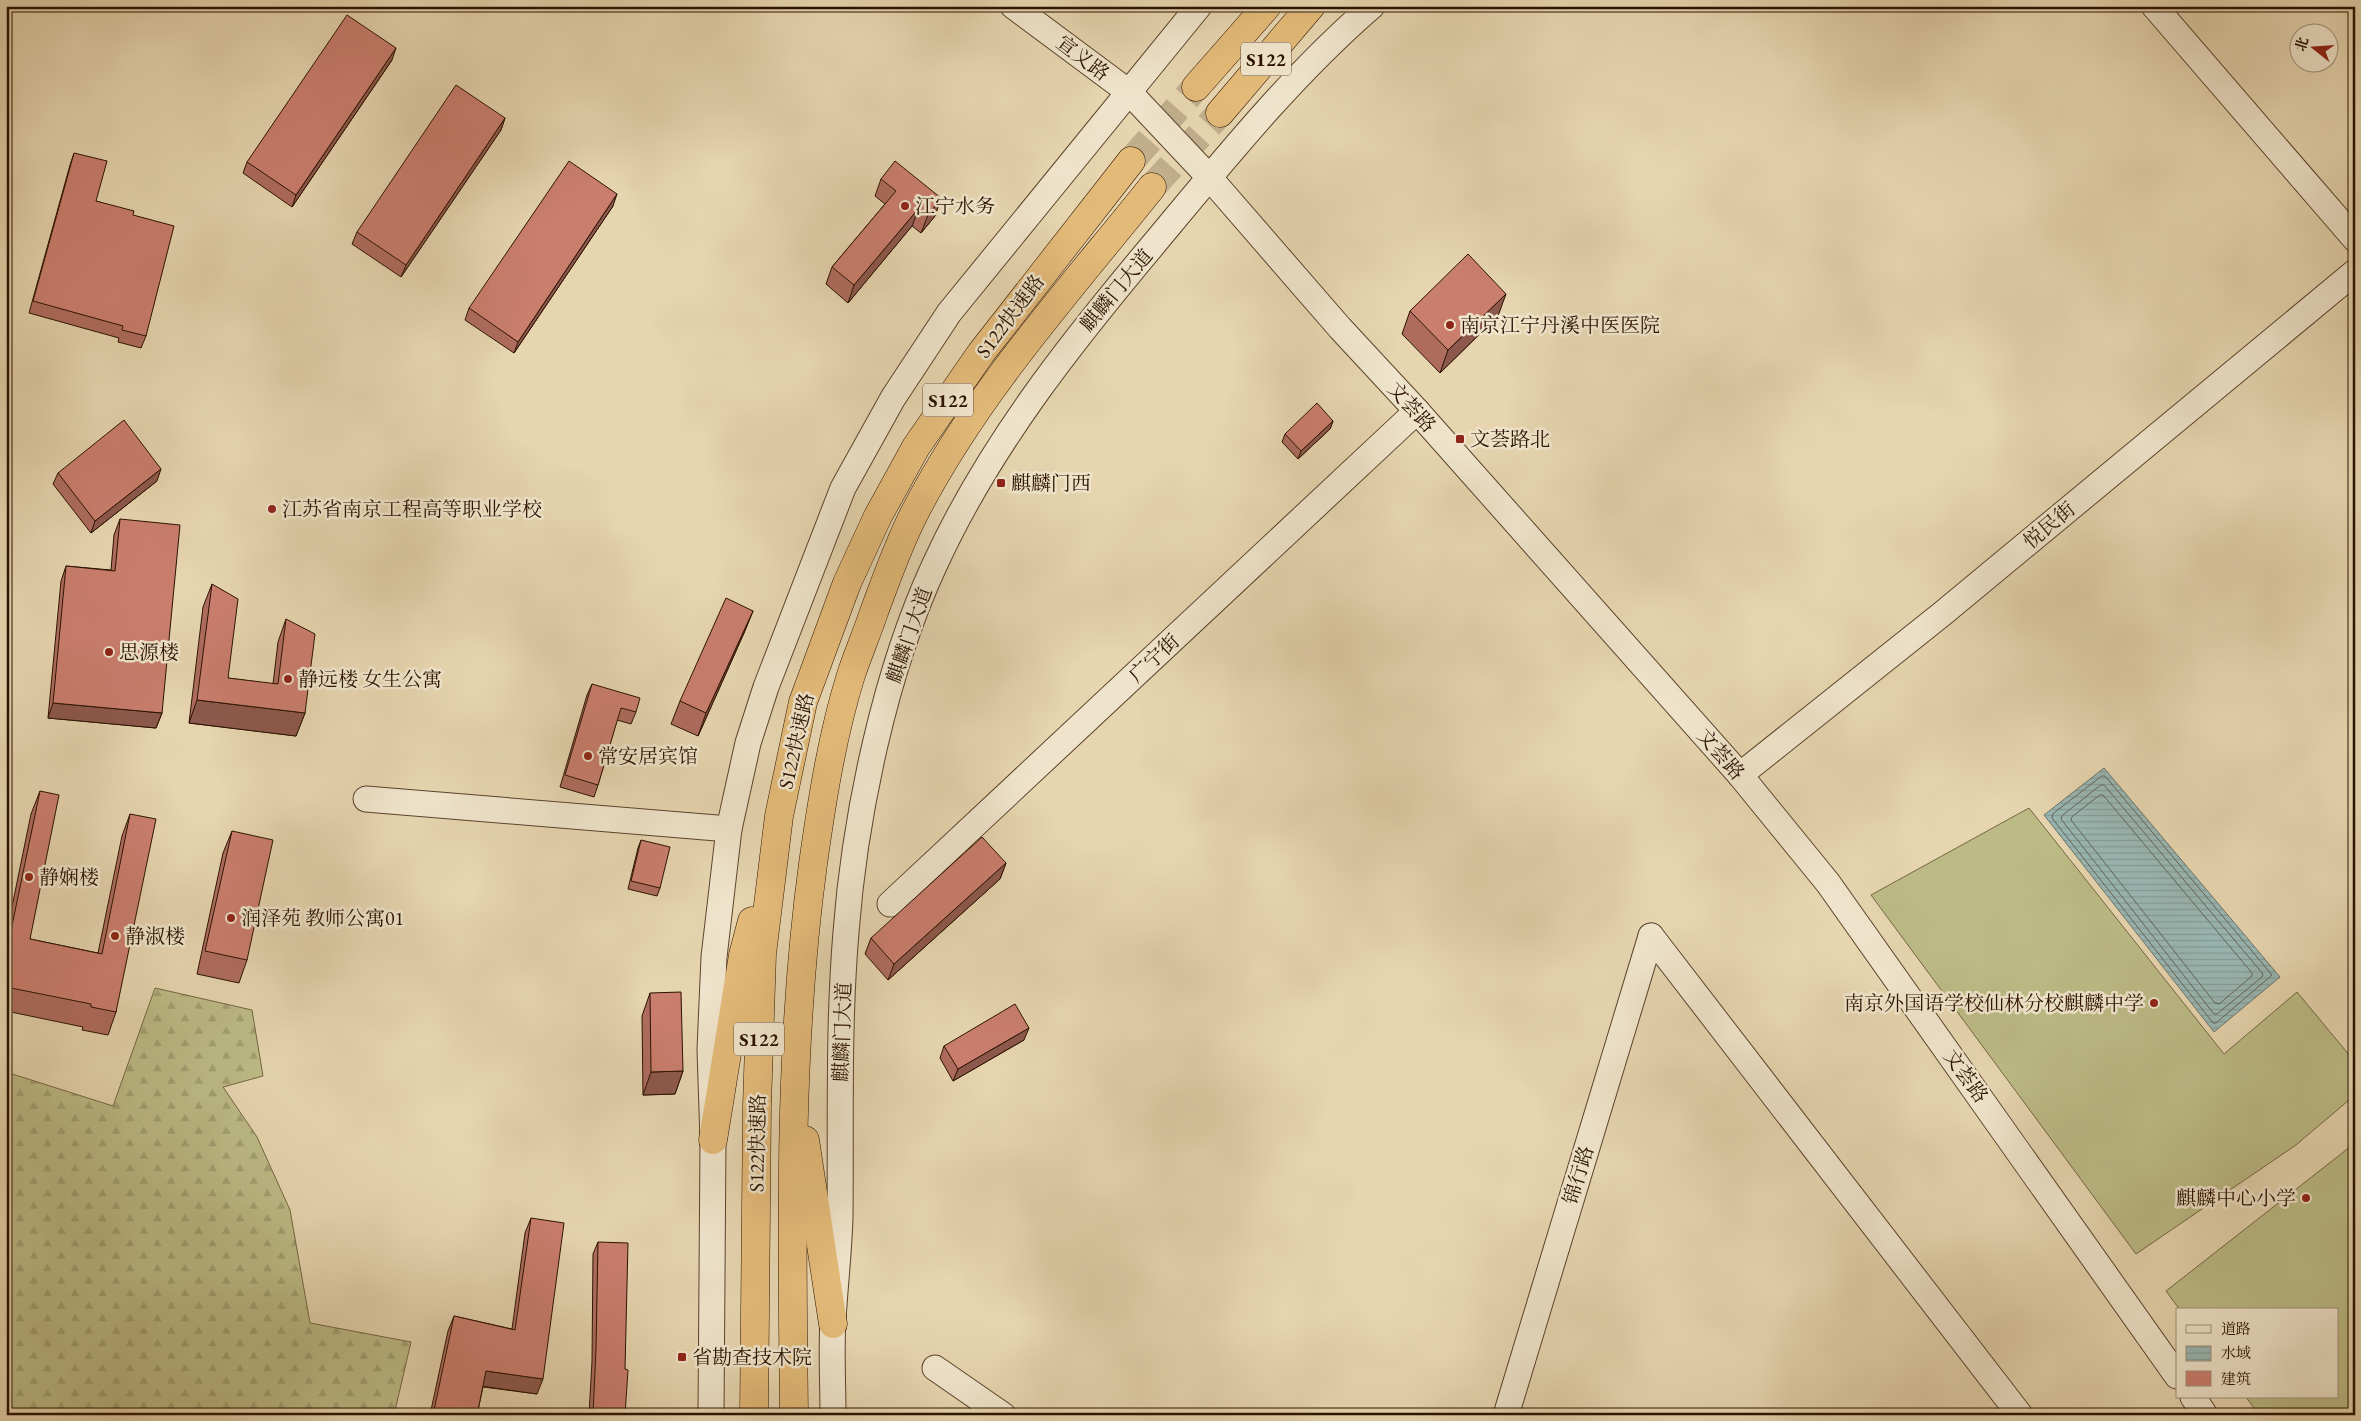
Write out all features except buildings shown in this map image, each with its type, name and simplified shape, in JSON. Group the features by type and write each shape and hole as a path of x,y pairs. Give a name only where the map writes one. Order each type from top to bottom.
{"highway":[{"name":"S122","path":"1196,87 1267,6"},
{"name":"S122","path":"1220,113 1311,6"},
{"name":"S122快速路","path":"754,1415 757,1106 762,954 779,816 803,702 847,583 878,516 916,447 981,353 1131,161"},
{"name":"S122快速路","path":"794,1415 791,1190 794,1064 804,932 819,822 834,737 851,675 912,516 942,463 1008,364 1152,187"},
{"path":"713,1140 743,955 779,816"},
{"path":"794,1064 833,1324"}],"street":[{"name":"宣义路","path":"1013,6 1130,92 1210,177"},
{"path":"711,1415 713,1140 710,1050 714,957 729,829 748,743 766,687 843,488 893,398 949,313 1199,6"},
{"name":"麒麟门大道","path":"833,1415 833,1324 840,1244 841,1038 846,931 859,830 883,712 907,637 934,566 969,498 1009,431 1076,337 1210,177 1338,36 1372,6"},
{"path":"2154,6 2355,239"},
{"name":"文荟路","path":"1210,177 1340,328 1417,411 1740,775 1828,883 2176,1375"},
{"name":"悦民街","path":"1740,775 1942,614 2355,272"},
{"name":"广宁街","path":"890,904 1417,411"},
{"path":"366,799 729,829"},
{"name":"锦行路","path":"1506,1415 1650,936 2020,1415"},
{"path":"935,1368 1003,1415"},
{"path":"2194,1398 2205,1415"}],"green space":[{"path":"2029,808 2224,1054 2297,992 2355,1062 2355,1095 2296,1145 2136,1254 1871,895"},
{"path":"155,988 252,1010 263,1076 223,1087 257,1137 290,1210 310,1323 411,1342 394,1415 6,1415 6,1072 113,1106"},
{"name":"麒麟中心小学","path":"2355,1143 2355,1415 2259,1415 2247,1398 2338,1398 2338,1308 2179,1308 2166,1291"}],"water":[{"path":"2104,768 2280,977 2214,1032 2044,815"}],"tunnel":[{"path":"1131,161 1196,87"},
{"path":"1152,187 1220,113"}],"place":[{"name":"江宁水务","path":"905,206"},
{"name":"南京江宁丹溪中医医院","path":"1450,325"},
{"name":"文荟路北","path":"1460,439"},
{"name":"麒麟门西","path":"1001,483"},
{"name":"江苏省南京工程高等职业学校","path":"272,509"},
{"name":"思源楼","path":"109,652"},
{"name":"静远楼 女生公寓","path":"288,679"},
{"name":"常安居宾馆","path":"588,756"},
{"name":"静娴楼","path":"29,877"},
{"name":"润泽苑 教师公寓01","path":"231,918"},
{"name":"静淑楼","path":"115,936"},
{"name":"南京外国语学校仙林分校麒麟中学","path":"2154,1003"},
{"name":"麒麟中心小学","path":"2306,1198"},
{"name":"省勘查技术院","path":"682,1357"}]}
